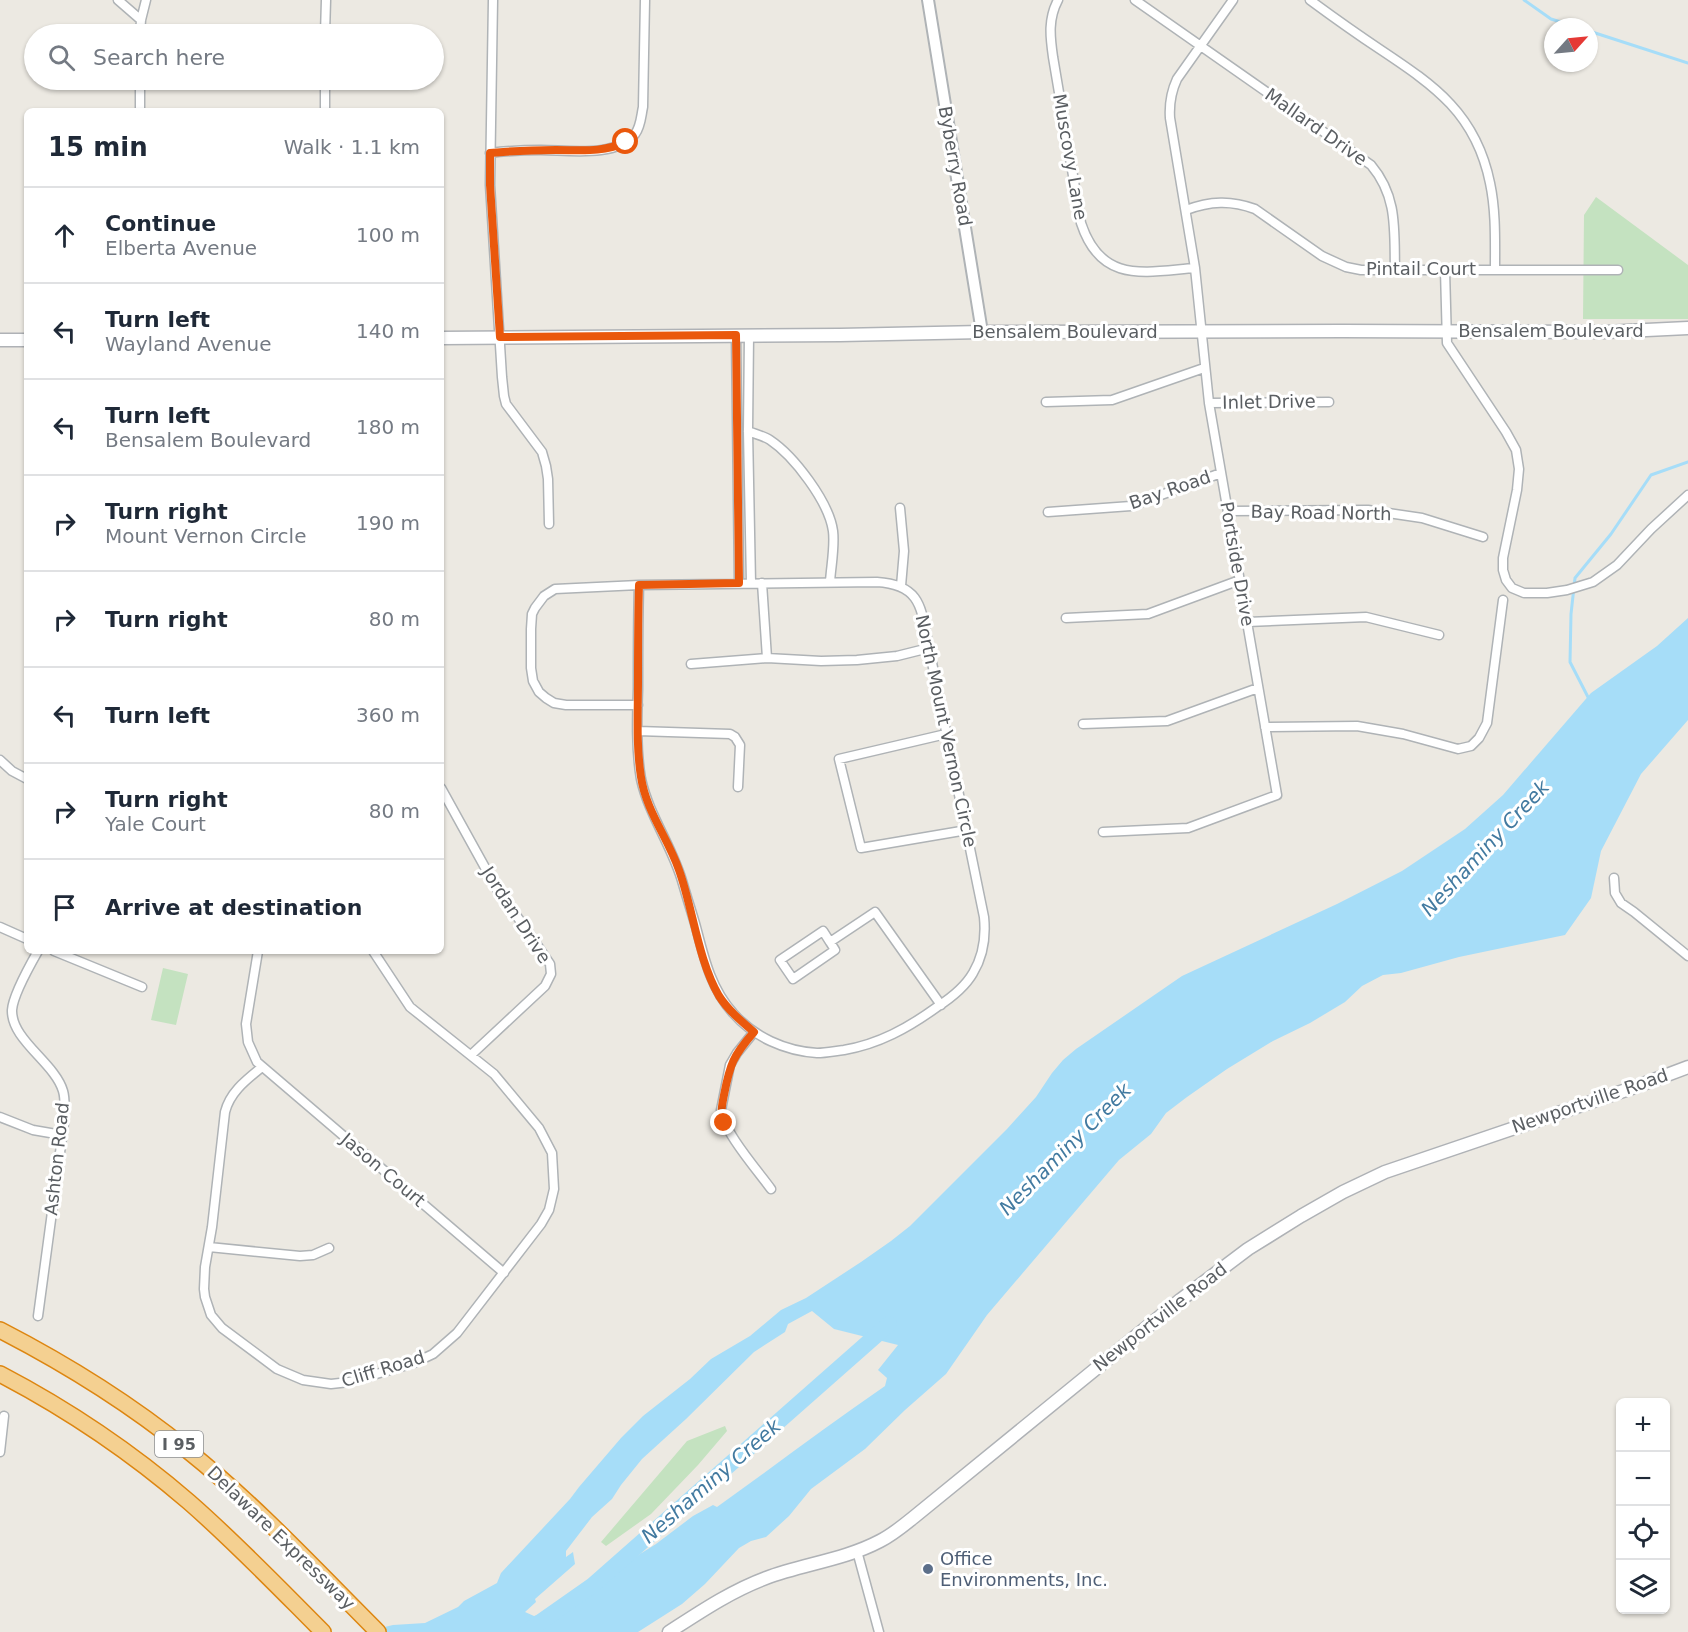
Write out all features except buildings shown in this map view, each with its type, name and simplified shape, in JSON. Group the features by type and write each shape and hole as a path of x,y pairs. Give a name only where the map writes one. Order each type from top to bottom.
{"highway":[{"name":"Delaware Expressway","path":"0,1330 108,1392 187,1450 237,1493 378,1632"},
{"name":"Delaware Expressway","path":"0,1374 69,1413 138,1461 211,1522 323,1632"}],"main road":[{"name":"Bensalem Boulevard","path":"444,338 982,332 1605,332 1688,328"},
{"path":"0,340 24,340"},
{"name":"Newportville Road","path":"669,1632 716,1602 755,1582 857,1551 898,1530 1179,1300 1248,1249 1343,1192 1385,1172 1688,1067"}],"street":[{"path":"118,0 141,20"},
{"path":"141,24 146,0"},
{"path":"325,24 326,0"},
{"path":"493,0 490,185 501,377 506,404 538,446 546,466 549,524"},
{"path":"490,153 606,149 626,142 634,135 643,107 645,0"},
{"name":"Byberry Road","path":"927,0 982,332"},
{"name":"Muscovy Lane","path":"1058,0 1050,21 1052,48 1081,223 1092,248 1111,264 1130,271 1195,268"},
{"name":"Mallard Drive","path":"1135,0 1371,165 1385,186 1392,205 1395,270"},
{"path":"1200,332 1195,268 1169,105 1177,79 1233,0"},
{"path":"1310,0 1422,78 1449,102 1460,116 1477,145 1490,183 1494,219 1495,269"},
{"path":"140,90 140,108"},
{"path":"325,90 325,108"},
{"name":"Pintail Court","path":"1186,210 1209,203 1244,205 1255,209 1331,261 1361,270 1618,270"},
{"path":"1445,270 1447,343 1516,450 1519,469 1517,490 1503,558 1503,570 1512,588 1524,593 1547,593 1593,582 1617,565 1688,495"},
{"name":"Portside Drive","path":"1102,832 1188,828 1277,795 1209,403 1200,332"},
{"path":"736,335 739,583"},
{"path":"749,335 751,583"},
{"path":"1046,402 1112,400 1204,368"},
{"name":"Inlet Drive","path":"1209,403 1329,402"},
{"path":"748,431 769,440 785,454 810,481 829,514 833,532 830,582"},
{"name":"Bay Road","path":"1048,512 1131,506 1221,473"},
{"path":"638,705 566,705 554,703 539,692 533,681 531,668 531,629 532,614 544,596 555,590 639,585 877,582 901,586 904,551 900,508"},
{"name":"Bay Road North","path":"1228,511 1368,510 1422,518 1483,537"},
{"path":"1066,618 1148,614 1240,580"},
{"path":"762,583 767,658"},
{"name":"North Mount Vernon Circle","path":"639,585 638,730 641,779 648,803 679,871 713,984 734,1014 754,1032 798,1051 825,1053 874,1043 899,1032 941,1005 973,974 984,946 984,917 929,648 918,602 901,586"},
{"path":"1265,727 1358,726 1403,734 1458,749 1471,746 1479,738 1487,723 1503,600"},
{"path":"1247,622 1366,617 1439,635"},
{"path":"691,664 767,658 857,660 897,656 929,648"},
{"path":"1083,724 1167,721 1258,688"},
{"path":"638,730 730,734 740,745 738,787"},
{"path":"946,734 839,759 861,848 967,830"},
{"path":"0,760 12,771 24,777"},
{"name":"Jordan Drive","path":"444,793 498,891 545,955 551,969 550,978 545,986 471,1055"},
{"path":"1614,878 1615,893 1621,903 1688,956"},
{"path":"830,942 875,912 941,1005"},
{"path":"0,927 24,938"},
{"path":"823,931 830,942 835,950 793,979 780,960 823,931"},
{"name":"Ashton Road","path":"37,954 14,1001 13,1015 20,1033 54,1074 65,1096 38,1316"},
{"path":"61,954 141,987"},
{"path":"258,954 246,1031 251,1050 262,1067"},
{"name":"Cliff Road","path":"262,1067 247,1079 226,1105 205,1267 205,1297 211,1316 222,1328 277,1369 296,1378 317,1383 349,1382 424,1359 446,1344 457,1333 541,1224 549,1210 554,1189 553,1159 547,1140 529,1114 494,1074 410,1007 375,954"},
{"path":"754,1032 730,1065 721,1110 722,1117 738,1143 771,1189"},
{"name":"Jason Court","path":"262,1067 504,1273"},
{"path":"0,1116 33,1130 62,1135"},
{"path":"209,1246 300,1256 313,1255 329,1248"},
{"path":"0,1452 4,1416"},
{"path":"857,1551 879,1632"}],"green space":[{"path":"1596,197 1688,265 1688,319 1583,319 1584,215"},
{"path":"163,968 188,974 176,1025 151,1020"},
{"path":"725,1426 727,1431 651,1514 606,1546 601,1542 687,1441"}],"water":[{"path":"1688,618 1688,720 1641,774 1601,851 1591,898 1565,935 1459,957 1401,973 1383,975 1362,986 1345,1002 1273,1041 1187,1097 1166,1113 1151,1134 1119,1160 987,1315 946,1374 865,1449 811,1489 789,1516 766,1537 751,1541 739,1548 705,1584 682,1604 638,1632 363,1632 393,1625 425,1623 458,1607 464,1601 497,1583 501,1573 643,1416 690,1379 711,1359 750,1336 781,1310 806,1298 861,1262 910,1226 1007,1129 1036,1097 1063,1060 1076,1049 1182,976 1402,871 1465,829 1503,795 1591,693 1657,646","holes":["812,1311 834,1329 898,1345 878,1370 887,1378 885,1386 717,1507 713,1505 693,1516 580,1598 534,1616 525,1612 536,1602 535,1599 575,1564 573,1552 566,1557 566,1551 592,1517 612,1499 642,1459 754,1352 785,1332 788,1324"]}],"waterway":[{"path":"1524,0 1550,18"},
{"path":"1598,34 1688,63"},
{"path":"1590,701 1570,662 1571,614 1575,578 1611,534 1651,475 1688,462"},
{"name":"Neshaminy Creek","path":"526,1632 593,1585 889,1324"}],"place":[{"name":"Office Environments, Inc.","path":"928,1569"}],"route":[{"path":"626,142 616,147 592,151 528,150 490,153 500,337 736,335 739,583 639,585 638,619 638,747 641,779 648,803 679,871 713,984 734,1014 754,1032 737,1053 728,1071 721,1110 724,1123"}]}
